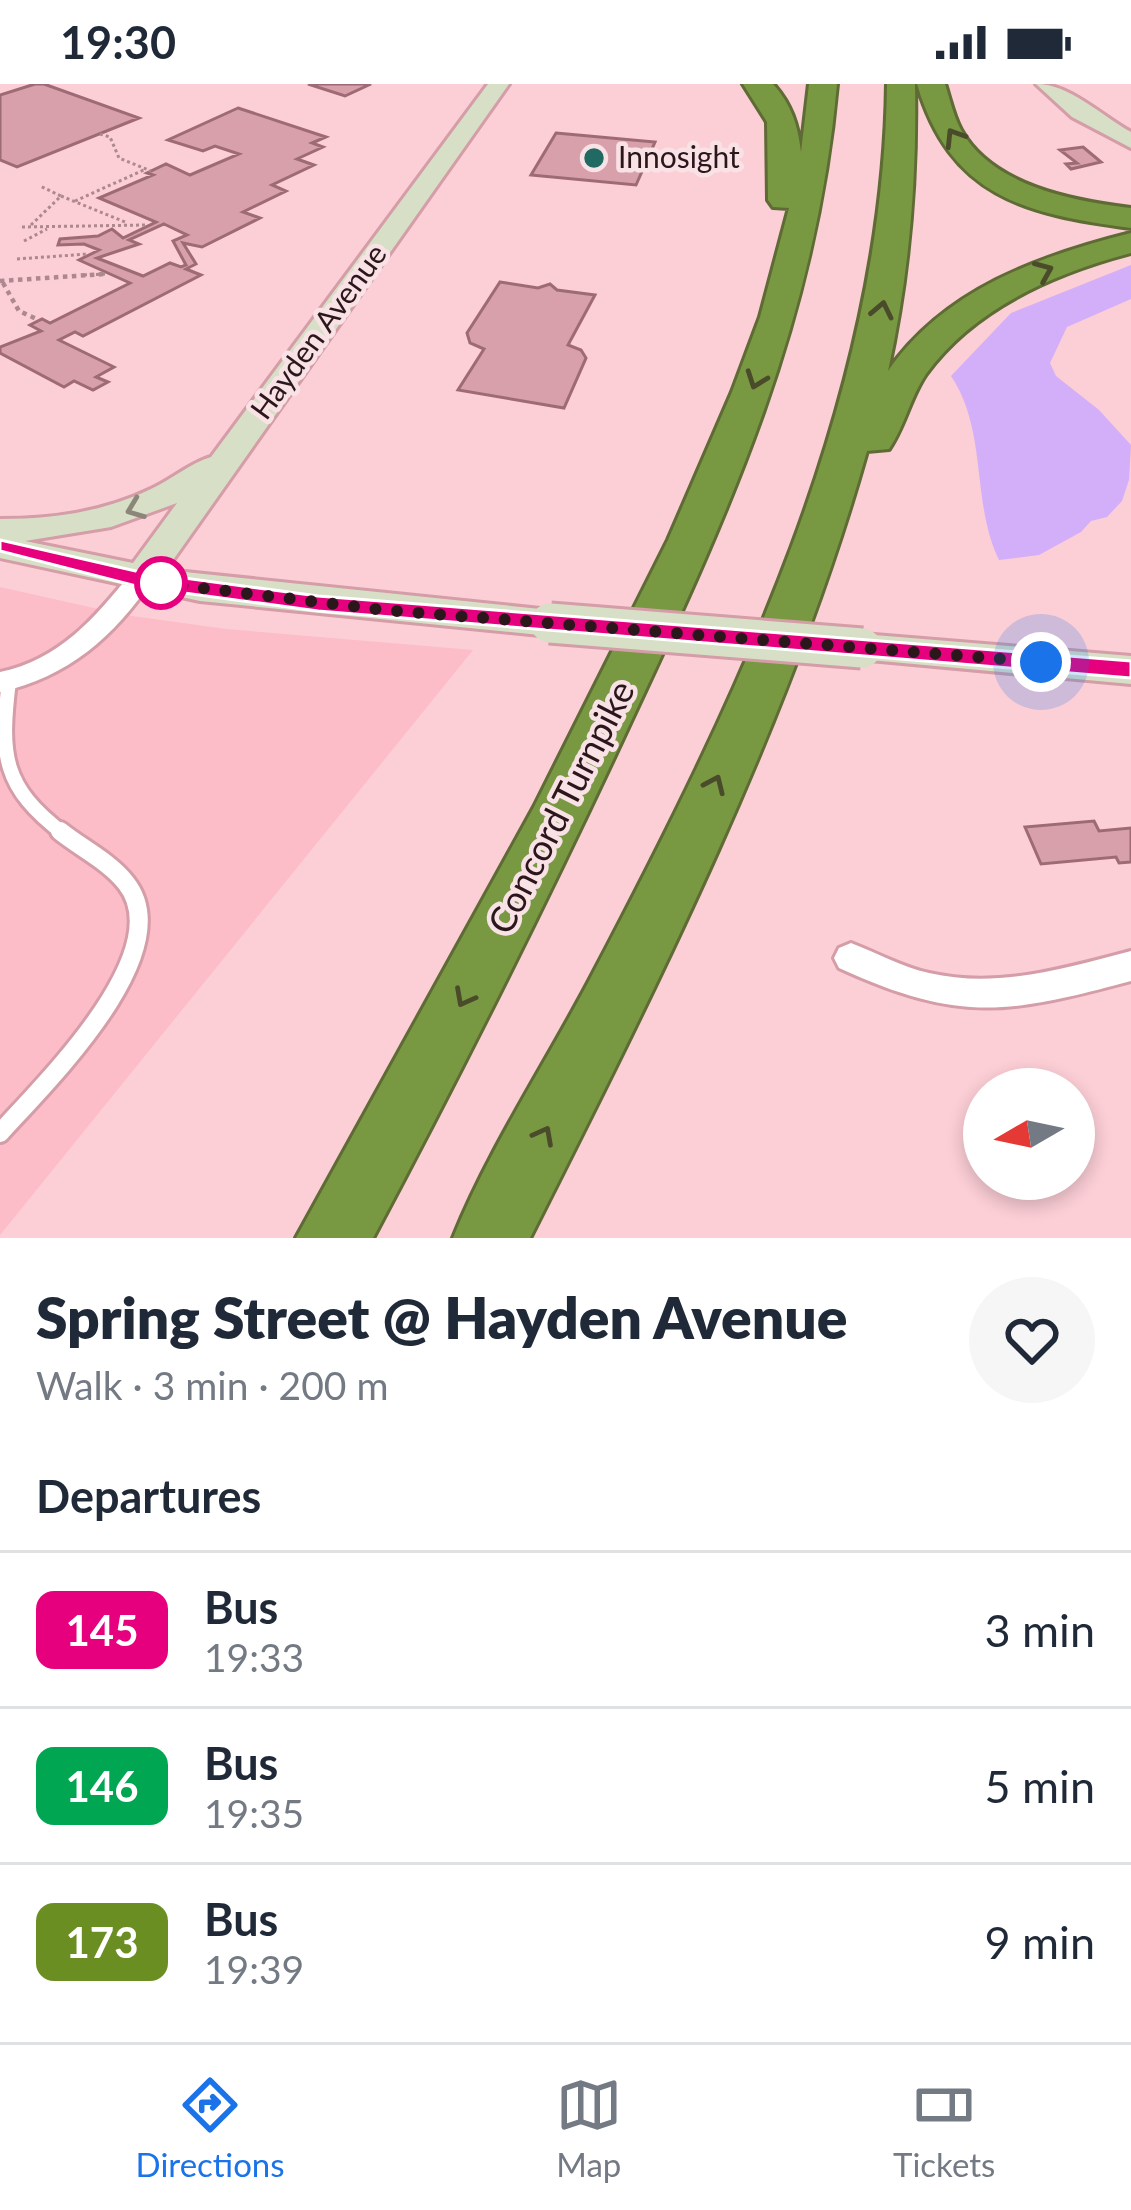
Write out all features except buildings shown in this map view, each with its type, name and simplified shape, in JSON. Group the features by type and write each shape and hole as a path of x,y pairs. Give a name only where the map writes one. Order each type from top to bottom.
{"highway":[{"path":"757,84 775,101 782,116 783,217 792,268"},
{"name":"Concord Turnpike","path":"333,1238 468,992 647,634 727,455 792,268 812,186 823,84"},
{"path":"490,1238 673,876 751,701 828,503 860,401 889,279 901,183 901,84"},
{"path":"931,84 950,136 978,166 1055,202 1131,218"},
{"path":"828,503 880,431 905,374 953,324 1034,275 1131,243"}],"main road":[{"name":"Hayden Avenue","path":"140,579 499,84"},
{"path":"1046,84 1088,117 1131,141"},
{"path":"0,530 74,525 135,510 182,488 235,448"},
{"path":"0,547 140,579 318,604 1131,670"}],"street":[{"path":"4,682 49,668 73,653 140,579"},
{"path":"850,958 905,985 959,997 1023,992 1131,966"}],"lane":[{"path":"0,1132 106,1008 125,974 137,929 137,903 128,885 33,807 10,778 2,746 4,682"}],"path":[{"path":"75,201 148,170 119,158 110,137 100,134"},
{"path":"40,186 130,224"},
{"path":"61,196 26,227 146,225"},
{"path":"24,241 51,227"},
{"path":"16,259 88,254"},
{"path":"0,281 104,274"},
{"path":"0,281 9,288 19,311 39,320"}],"shaded area":[{"path":"1131,265 1131,299 1067,327 1050,363 1056,376 1099,410 1131,445 1122,501 1107,517 1091,521 1081,532 1039,555 999,560 985,515 970,420 951,376 1011,313"},
{"path":"0,587 125,615 226,629 473,650 0,1235"}],"bus line":[{"name":"145","path":"0,547 140,579 318,604 1131,670"}],"place":[{"name":"Innosight","path":"594,158"}],"route":[{"path":"161,583 384,610 1041,662"}]}
